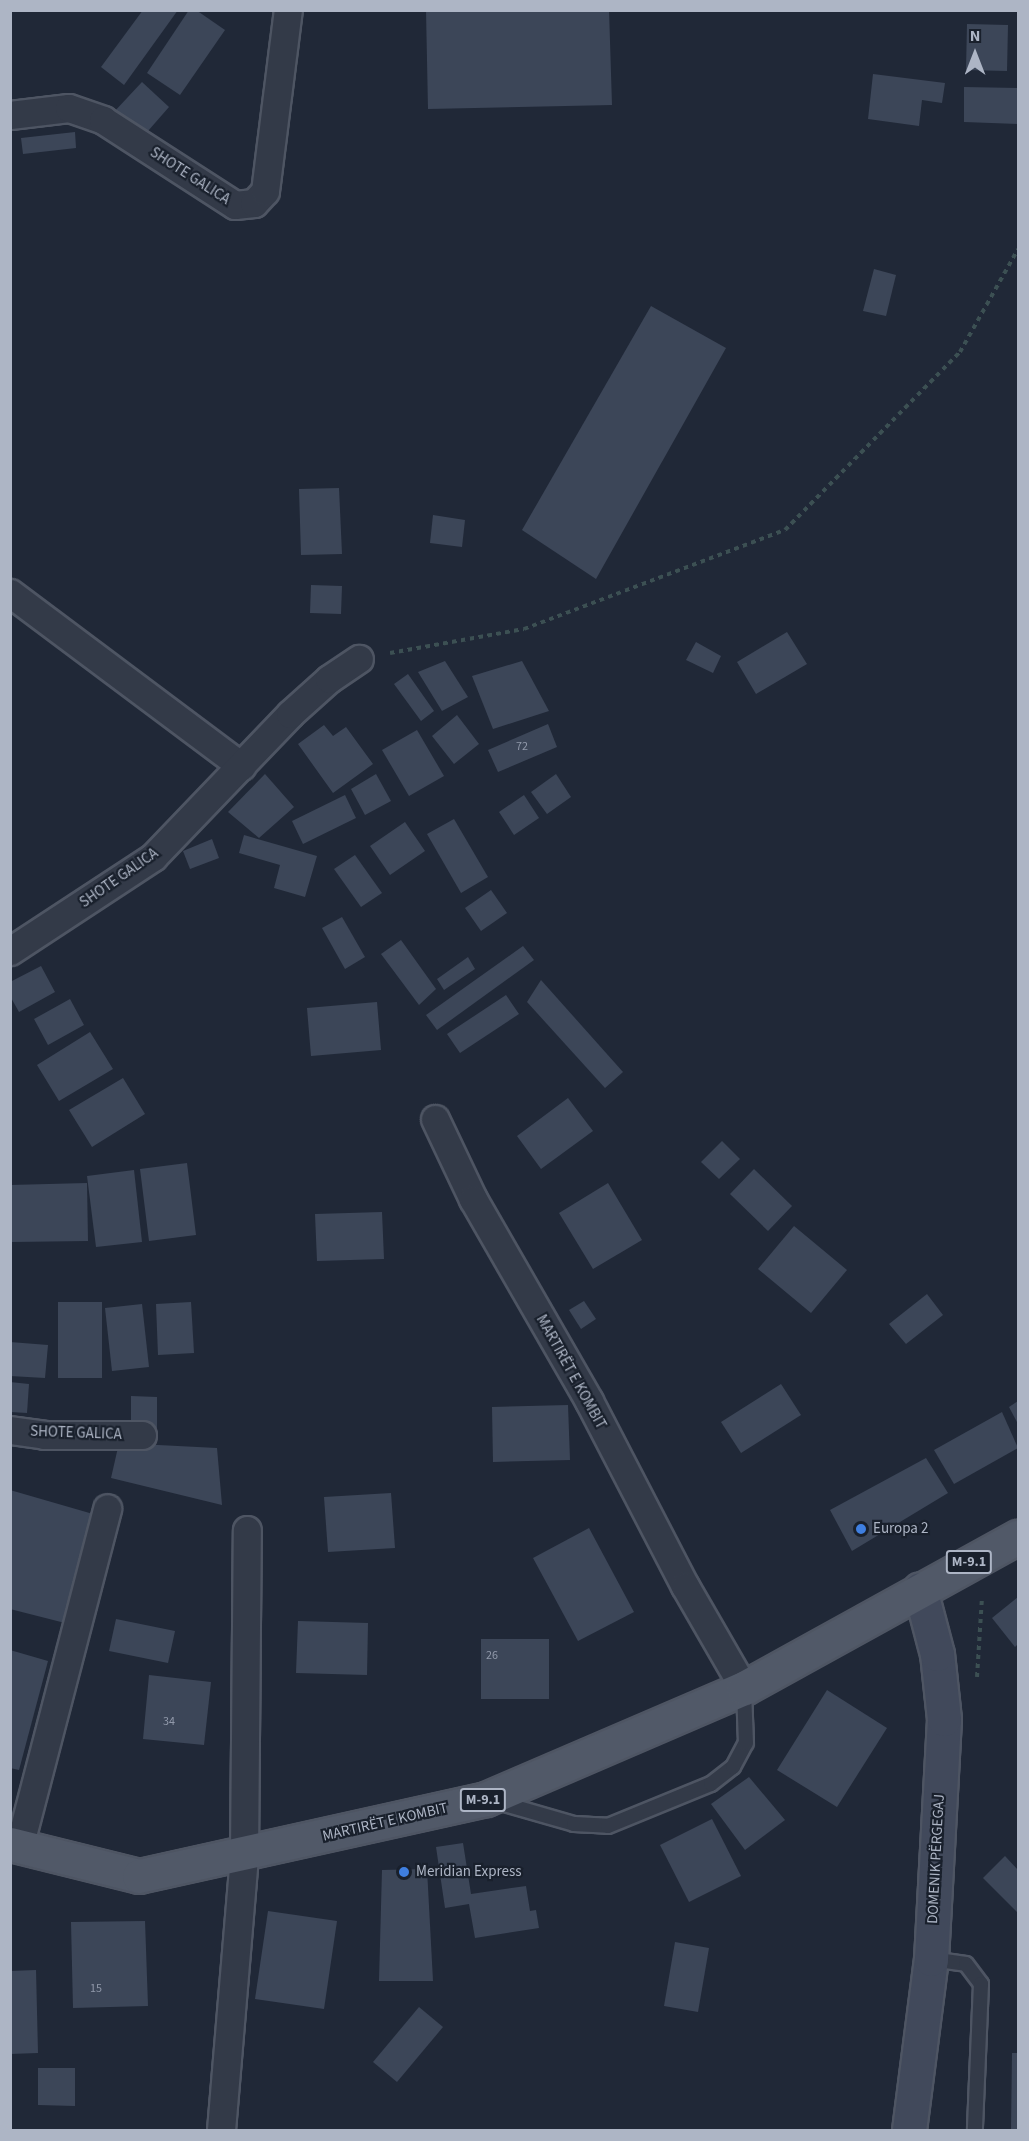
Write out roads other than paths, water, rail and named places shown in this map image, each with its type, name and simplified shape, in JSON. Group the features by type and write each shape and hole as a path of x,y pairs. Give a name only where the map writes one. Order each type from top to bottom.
{"main road":[{"name":"M-9.1","path":"920,1589 1018,1537"},
{"name":"MARTIRËT E KOMBIT","path":"15,1845 139,1876 244,1855 486,1799 744,1688 920,1589"},
{"name":"DOMENIK PËRGEGAJ","path":"909,2130 931,1959 944,1719 937,1654 920,1589"}],"street":[{"name":"SHOTE GALICA","path":"10,115 69,108 92,116 235,205 254,202 265,191 288,10"},
{"path":"10,593 241,766"},
{"name":"SHOTE GALICA","path":"10,951 153,856 290,714 329,680 360,659"},
{"name":"MARTIRËT E KOMBIT","path":"435,1119 473,1199 744,1688"},
{"name":"SHOTE GALICA","path":"10,1430 44,1435 142,1435"},
{"path":"15,1845 107,1508"},
{"path":"221,2130 244,1855 247,1530"}],"lane":[{"path":"486,1799 591,1827 625,1820 700,1788 723,1777 741,1756 746,1743 744,1688"},
{"path":"931,1959 966,1964 981,1984 975,2130"}],"place":[{"name":"Europa 2","path":"861,1529"},
{"name":"Meridian Express","path":"404,1872"}]}
